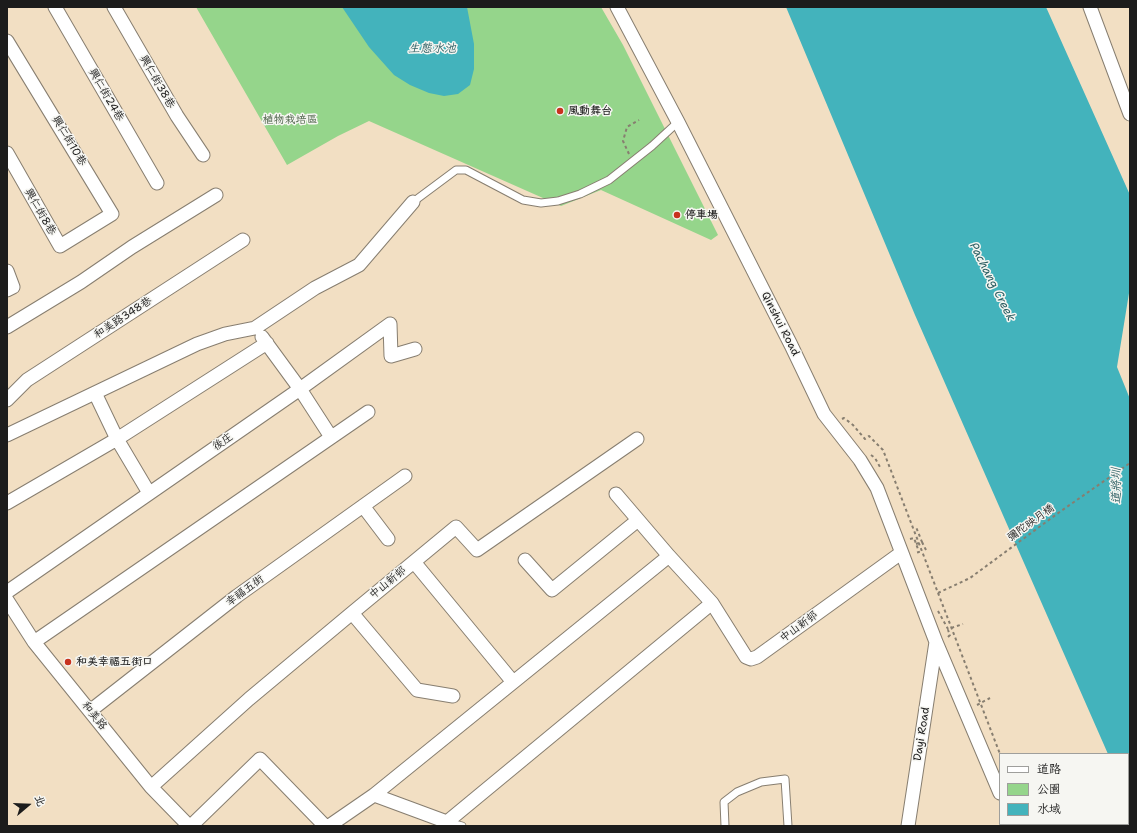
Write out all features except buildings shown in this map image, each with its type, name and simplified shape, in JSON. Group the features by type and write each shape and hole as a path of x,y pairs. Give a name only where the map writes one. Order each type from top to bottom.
{"street":[{"name":"興仁街24巷","path":"55,7 157,183"},
{"name":"興仁街38巷","path":"114,7 177,116 204,155"},
{"name":"Qinshui Road","path":"617,7 678,122 791,345 824,414 860,460 876,488 893,528 901,553 942,639 999,790"},
{"path":"1090,7 1130,114"},
{"name":"興仁街10巷","path":"7,40 112,214 84,231"},
{"name":"興仁街8巷","path":"7,154 60,246 84,231"},
{"path":"7,327 81,282 132,247 216,195"},
{"path":"7,435 197,344 225,334 255,328 315,288 359,265 390,231 413,202"},
{"name":"和美路348巷","path":"7,400 27,380 243,240"},
{"path":"7,271 13,286 7,290"},
{"name":"後庄","path":"7,592 300,389 390,324 391,356 415,349"},
{"path":"255,328 300,389 331,437"},
{"path":"7,503 117,438 267,343"},
{"path":"95,393 117,438 149,493"},
{"path":"34,642 368,412"},
{"name":"中山新邨","path":"151,787 249,699 456,527 477,550 637,439"},
{"name":"幸福五街","path":"90,711 237,596 405,476"},
{"name":"中山新邨","path":"616,494 669,556 712,603 746,657 751,659 757,657 901,553"},
{"path":"363,506 388,539"},
{"path":"525,560 552,590 638,520"},
{"path":"329,826 374,795 669,556"},
{"path":"414,562 513,682"},
{"name":"和美路","path":"7,600 34,642 151,787 190,826"},
{"path":"374,795 447,824 712,603"},
{"path":"352,613 417,690 453,696"},
{"name":"Dayi Road","path":"908,826 942,639"},
{"path":"190,826 260,759 325,826"}],"lane":[{"path":"413,202 456,170 466,170 523,200 541,203 558,201 580,194 609,180 666,134 678,122"},
{"path":"725,826 724,802 737,792 760,782 785,779 788,826"},
{"path":"447,824 462,826"}],"path":[{"path":"632,162 623,141 627,127 639,120"},
{"path":"844,418 853,425 865,439 869,436 883,450 1000,753"},
{"name":"彌陀映月橋","path":"938,593 970,578 1061,511 1130,463"},
{"path":"916,527 926,550"},
{"path":"910,539 914,538 919,552 915,553"},
{"path":"916,544 922,542"},
{"path":"938,611 950,636 942,639"},
{"path":"948,630 963,624"},
{"path":"977,705 990,698"}],"green space":[{"name":"植物栽培區","path":"196,7 601,7 623,45 718,235 711,240 601,190 561,206 369,121 338,136 287,165"}],"water":[{"name":"生態水池","path":"342,7 467,7 474,44 474,69 470,85 458,94 444,96 429,93 410,85 394,75 369,47"},
{"path":"786,7 1046,7 1130,195 1130,287 1117,367 1130,399 1130,803 1129,753 1108,753 915,315"}],"place":[{"name":"風動舞台","path":"560,111"},
{"name":"停車場","path":"677,215"},
{"name":"和美幸福五街口","path":"68,662"}],"water label":[{"name":"Pachang Creek","path":"992,282"},
{"name":"道將圳","path":"1117,486"}]}
